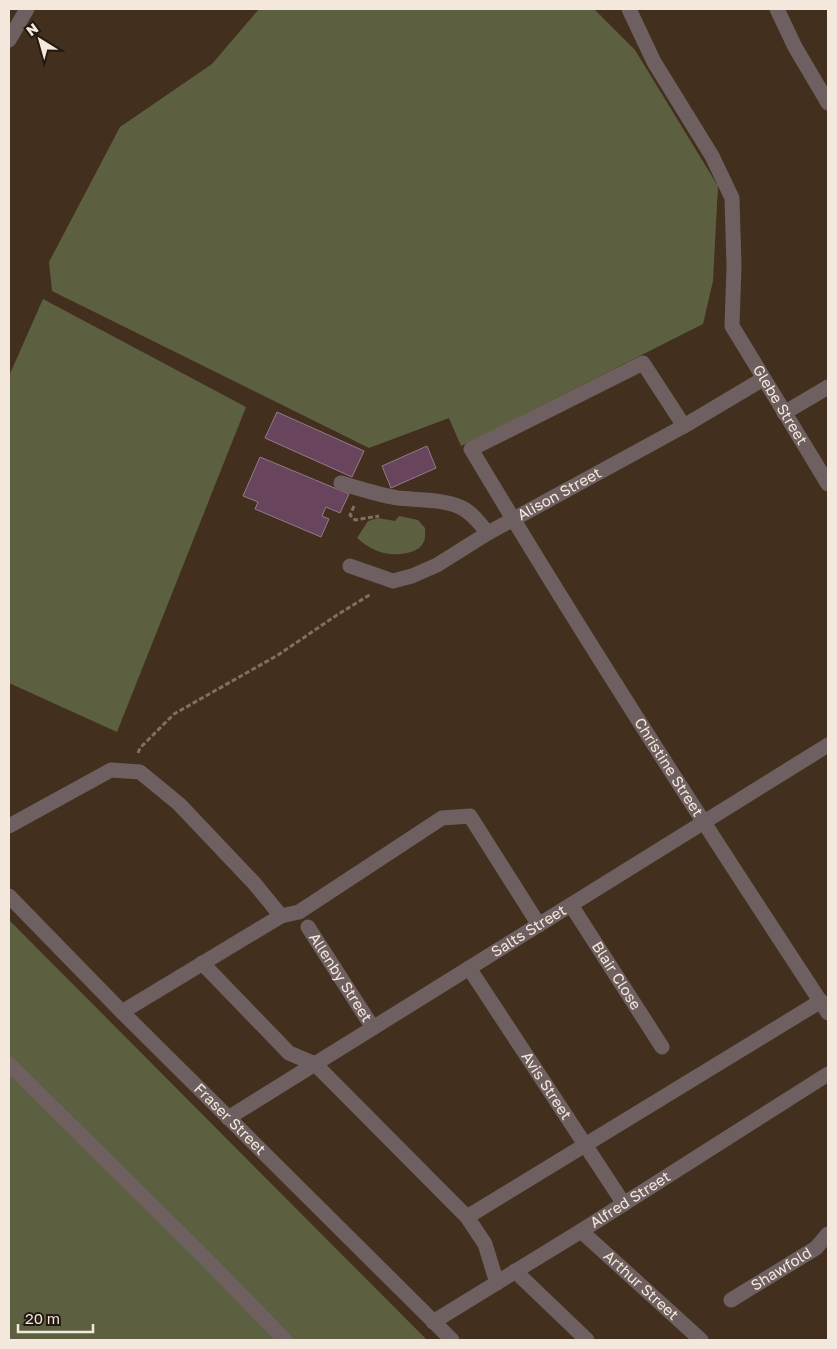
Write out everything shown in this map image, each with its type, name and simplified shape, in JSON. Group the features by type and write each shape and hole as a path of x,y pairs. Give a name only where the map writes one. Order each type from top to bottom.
{"street":[{"path":"9,40 27,9"},
{"name":"Glebe Street","path":"629,9 654,62 712,156 732,198 734,266 732,326 828,484"},
{"path":"777,9 795,47 828,103"},
{"name":"Christine Street","path":"684,426 644,363 471,449 513,520 703,822 825,1007"},
{"name":"Alison Street","path":"393,581 412,576 437,564 684,426 763,379"},
{"path":"784,413 828,387"},
{"path":"341,483 361,490 395,497 444,502 460,507 477,520 488,534"},
{"path":"350,566 393,581"},
{"name":"Salts Street","path":"228,1118 828,745"},
{"path":"9,826 111,770 140,772 179,804 254,883 281,916"},
{"path":"122,1012 281,916 300,912 442,818 470,816 539,924"},
{"name":"Fraser Street","path":"9,896 122,1012 452,1340"},
{"name":"Blair Close","path":"571,905 662,1047"},
{"name":"Allenby Street","path":"308,927 373,1028"},
{"path":"202,963 289,1053 315,1064 466,1217 485,1244 497,1283"},
{"name":"Avis Street","path":"470,968 624,1204"},
{"path":"466,1217 585,1145 825,1007"},
{"path":"9,1064 285,1340"},
{"name":"Alfred Street","path":"432,1322 581,1231 828,1074"},
{"name":"Arthur Street","path":"581,1231 700,1340"},
{"name":"Shawfold","path":"731,1300 816,1248 828,1234"},
{"path":"515,1271 588,1340"}],"path":[{"path":"129,771 140,748 174,714 278,655 337,615 393,581"}],"green space":[{"path":"259,9 594,9 635,50 718,186 713,281 703,324 461,446 449,418 369,448 52,291 49,262 120,127 212,64"},
{"path":"43,299 246,407 117,732 9,683 9,376"},
{"path":"399,516 418,520 425,528 424,541 416,550 403,554 389,554 369,547 357,538 368,521 378,518 395,521"},
{"path":"9,920 427,1340 9,1340"}],"building":[{"path":"277,412 364,451 352,477 265,438"},
{"path":"427,446 436,468 391,488 382,466"},
{"path":"260,457 349,494 340,513 326,507 322,516 329,519 321,537 255,509 258,502 243,496"}]}
